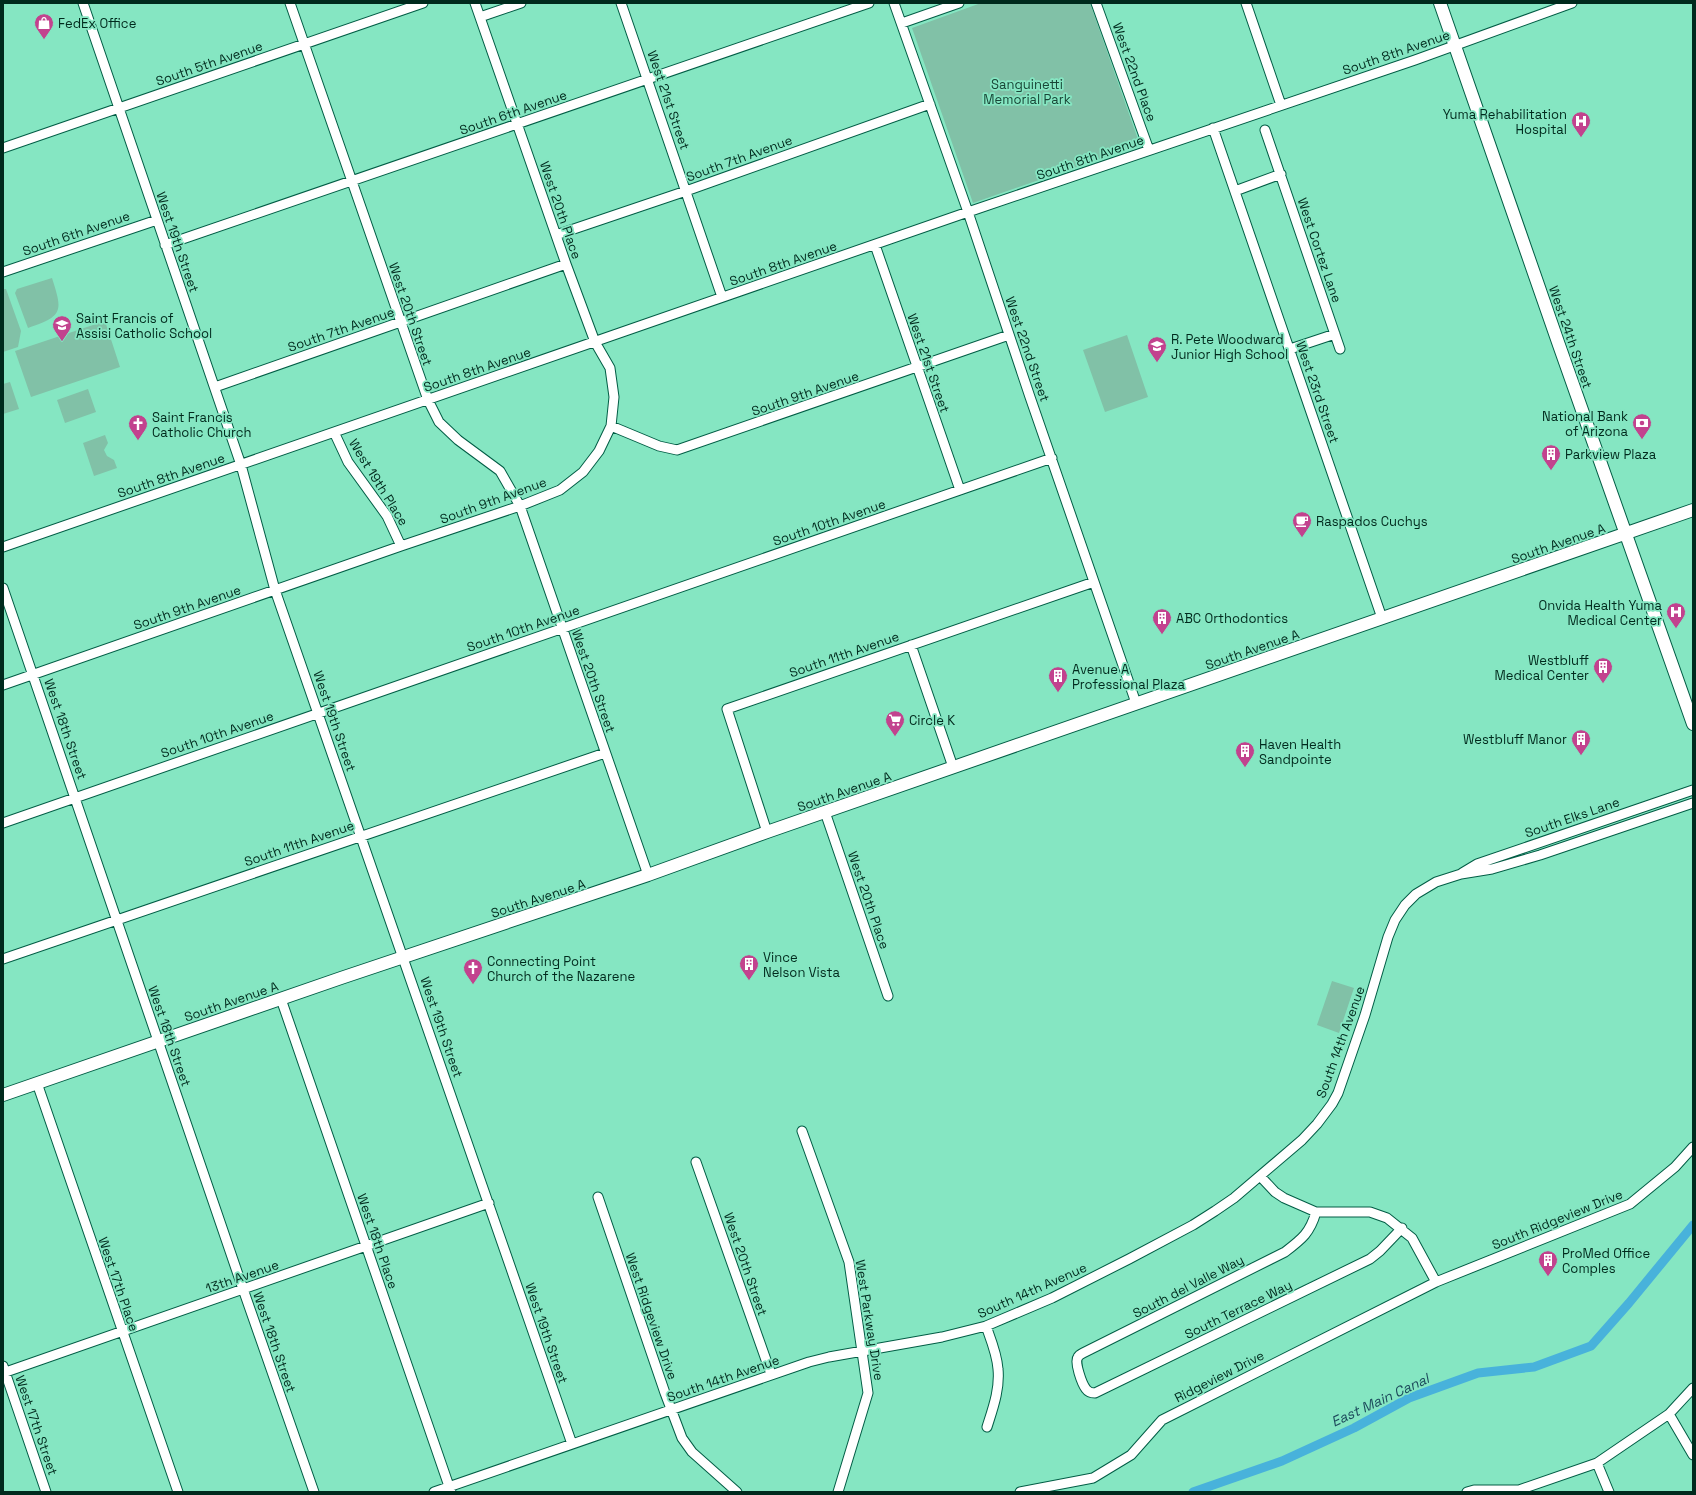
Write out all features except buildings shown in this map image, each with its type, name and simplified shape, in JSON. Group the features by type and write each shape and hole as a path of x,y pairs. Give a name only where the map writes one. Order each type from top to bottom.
{"main road":[{"name":"West 24th Street","path":"1440,3 1693,724"},
{"name":"South Avenue A","path":"3,1095 281,998 648,875 1136,703 1693,510"}],"street":[{"name":"West 19th Street","path":"83,3 241,465 275,590 396,938 404,957 572,1444"},
{"name":"West 20th Street","path":"290,3 428,400 439,422 458,440 500,471 520,506 648,875"},
{"name":"South 5th Avenue","path":"3,148 423,3"},
{"name":"West 20th Place","path":"475,3 566,264 595,342 610,368 614,397 611,426"},
{"path":"480,17 521,3"},
{"name":"West 21st Street","path":"621,3 722,297"},
{"name":"South 6th Avenue","path":"165,245 870,3"},
{"name":"West 22nd Street","path":"894,3 968,212 1136,703"},
{"path":"902,23 959,3"},
{"name":"West 22nd Place","path":"1096,3 1149,150"},
{"path":"1246,3 1281,105"},
{"name":"South 8th Avenue","path":"3,547 875,244 1455,46 1572,3"},
{"name":"South 7th Avenue","path":"556,234 686,191 930,104"},
{"name":"West 23rd Street","path":"1213,128 1382,618"},
{"name":"West Cortez Lane","path":"1266,130 1340,349"},
{"path":"1235,191 1281,174"},
{"name":"South 6th Avenue","path":"3,272 157,220"},
{"name":"West 21st Street","path":"875,244 960,490"},
{"name":"South 7th Avenue","path":"215,386 566,264"},
{"path":"1290,350 1335,334"},
{"name":"South 9th Avenue","path":"3,684 520,506 560,490 583,472 599,451 611,426 659,446 677,450 1009,335"},
{"name":"West 19th Place","path":"334,432 348,462 387,516 401,546"},
{"name":"South 10th Avenue","path":"3,823 1052,458"},
{"name":"South 11th Avenue","path":"768,832 726,709 1094,582"},
{"name":"West 18th Street","path":"3,588 76,798 242,1289 314,1492"},
{"path":"911,645 953,767"},
{"name":"South 11th Avenue","path":"3,959 605,753"},
{"name":"South Elks Lane","path":"1461,874 1477,864 1693,790"},
{"name":"South Elks Lane","path":"1416,894 1436,882 1461,874 1487,870 1534,857 1693,803"},
{"name":"West 20th Place","path":"826,812 888,996"},
{"name":"South 14th Avenue","path":"434,1492 450,1489 572,1444 771,1374 829,1357 942,1337 986,1326 1052,1298 1193,1225 1234,1198 1260,1176 1317,1124 1332,1104 1365,1015 1388,937 1405,905 1416,894"},
{"name":"West 18th Place","path":"281,998 450,1489"},
{"name":"West 17th Place","path":"37,1083 178,1492"},
{"name":"West Parkway Drive","path":"802,1131 849,1262 868,1393 838,1492"},
{"name":"South Ridgeview Drive","path":"1436,1282 1630,1204 1675,1166 1693,1147"},
{"name":"West 20th Street","path":"696,1162 771,1374"},
{"path":"1260,1176 1275,1192 1284,1198 1316,1212 1370,1212 1387,1218 1402,1228 1412,1238 1436,1282"},
{"name":"West Ridgeview Drive","path":"598,1196 671,1410 682,1438 692,1452 737,1492"},
{"name":"13th Avenue","path":"4,1371 122,1332 489,1203"},
{"name":"South del Valle Way","path":"1082,1382 1076,1362 1078,1357 1083,1353 1285,1252 1306,1234 1313,1224 1316,1212"},
{"name":"South Terrace Way","path":"1082,1382 1090,1393 1094,1393 1370,1259 1380,1251 1402,1228"},
{"name":"Ridgeview Drive","path":"1020,1492 1093,1478 1131,1455 1162,1420 1436,1282"},
{"path":"986,1326 996,1354 998,1369 996,1399 987,1427"},
{"name":"West 17th Street","path":"4,1371 46,1492"},
{"path":"1467,1492 1474,1490 1520,1491 1598,1463 1669,1414 1693,1388"},
{"path":"1669,1414 1693,1456"},
{"path":"1598,1463 1609,1492"}],"green space":[{"name":"Sanguinetti Memorial Park","path":"981,3 1090,3 1140,145 973,203 912,28"},
{"path":"52,278 58,298 57,311 54,316 48,320 28,328 15,293 17,289"},
{"path":"3,289 6,289 21,331 18,347 3,352"},
{"path":"105,321 120,367 31,397 15,351"},
{"path":"1127,335 1148,397 1105,412 1083,350"},
{"path":"10,382 19,409 3,414 3,384"},
{"path":"88,389 96,412 65,423 57,400"},
{"path":"105,435 108,443 104,450 107,456 114,460 117,468 94,476 83,443"},
{"path":"1332,981 1354,988 1339,1033 1317,1025"}],"waterway":[{"name":"East Main Canal","path":"1193,1492 1282,1461 1354,1428 1409,1398 1478,1373 1534,1367 1591,1346 1629,1303 1693,1225"}],"place":[{"name":"FedEx Office","path":"44,40"},
{"name":"Yuma Rehabilitation Hospital","path":"1581,138"},
{"name":"Saint Francis of Assisi Catholic School","path":"62,342"},
{"name":"R. Pete Woodward Junior High School","path":"1157,363"},
{"name":"National Bank of Arizona","path":"1642,440"},
{"name":"Saint Francis Catholic Church","path":"138,441"},
{"name":"Parkview Plaza","path":"1551,471"},
{"name":"Raspados Cuchys","path":"1302,538"},
{"name":"Onvida Health Yuma Medical Center","path":"1676,629"},
{"name":"ABC Orthodontics","path":"1162,635"},
{"name":"Westbluff Medical Center","path":"1603,684"},
{"name":"Avenue A Professional Plaza","path":"1058,693"},
{"name":"Circle K","path":"895,737"},
{"name":"Westbluff Manor","path":"1581,756"},
{"name":"Haven Health Sandpointe","path":"1245,768"},
{"name":"Vince Nelson Vista","path":"749,981"},
{"name":"Connecting Point Church of the Nazarene","path":"473,985"},
{"name":"ProMed Office Comples","path":"1548,1277"}]}
